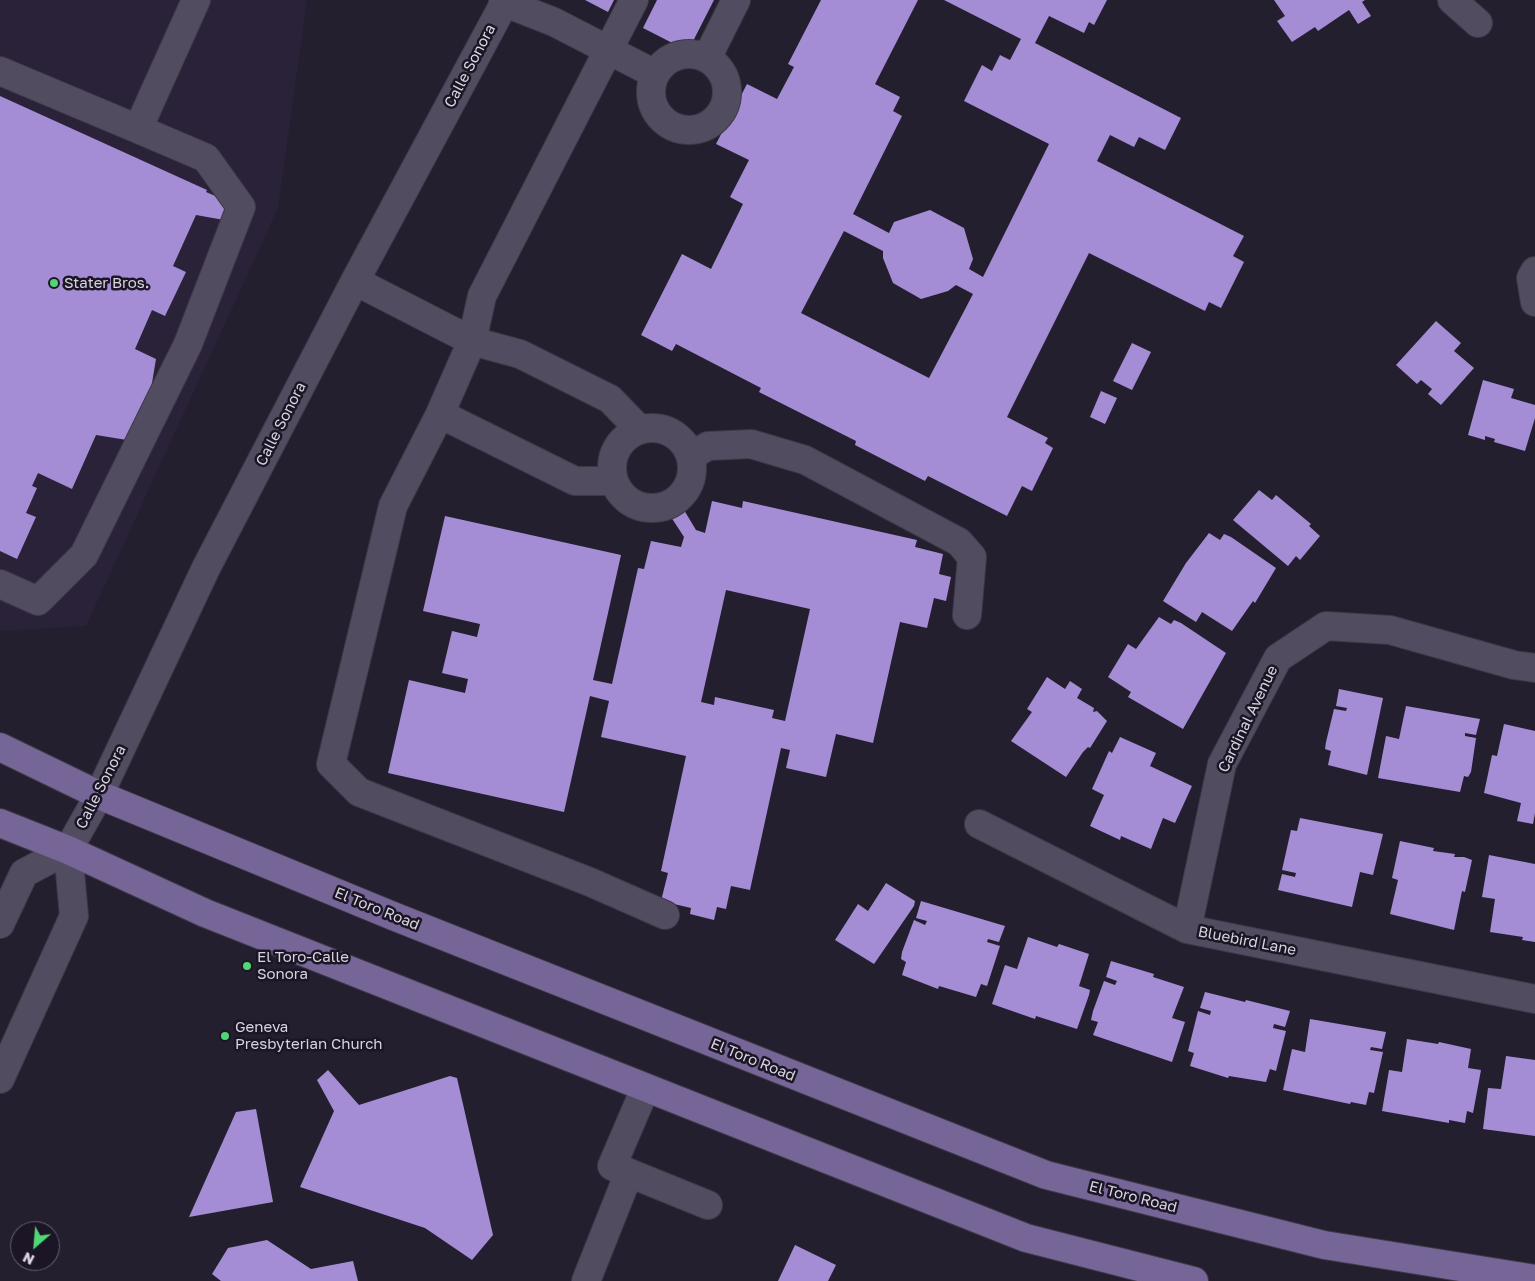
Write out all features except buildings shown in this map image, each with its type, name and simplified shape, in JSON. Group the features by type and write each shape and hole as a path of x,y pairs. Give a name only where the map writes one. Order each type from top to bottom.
{"main road":[{"name":"El Toro Road","path":"0,747 99,794 393,916 1046,1175 1324,1245 1535,1279"},
{"path":"0,823 68,850 205,913 645,1089 1026,1238 1194,1281"}],"street":[{"path":"138,129 196,0"},
{"path":"634,0 482,296 472,340 440,414 394,506 332,764 359,792 590,882 665,915"},
{"path":"706,58 736,0"},
{"path":"1452,0 1478,23"},
{"path":"504,1 554,22 655,74"},
{"name":"Calle Sonora","path":"68,850 99,794 206,568 355,281 504,1"},
{"path":"692,54 706,58 719,67 726,80 728,96 723,109 714,121 701,129 686,130 672,126 660,116 652,104 651,88 655,74 664,63 678,55 692,54"},
{"path":"0,71 206,158 241,207 188,344 84,555 38,601 0,584"},
{"path":"1535,271 1531,278 1535,302"},
{"path":"355,281 472,340 520,354 610,399 640,430"},
{"path":"440,414 575,481 614,481"},
{"path":"655,428 671,432 683,442 691,456 693,472 689,487 679,500 665,507 649,509 634,505 621,495 614,481 612,465 616,450 626,437 640,430 655,428"},
{"path":"691,456 708,446 751,444 805,460 960,542 972,558 967,615"},
{"name":"Cardinal Avenue","path":"1187,929 1222,764 1278,658 1326,626 1390,630 1514,665 1535,668"},
{"name":"Bluebird Lane","path":"979,824 1187,929 1535,999"},
{"path":"0,924 24,873 68,850 74,916 0,1079"},
{"path":"645,1089 612,1166 708,1206"},
{"path":"586,1281 629,1173"}],"shaded area":[{"path":"0,0 307,0 278,208 86,626 0,631"}],"place":[{"name":"Stater Bros.","path":"54,283"},
{"name":"El Toro-Calle Sonora","path":"247,966"},
{"name":"Geneva Presbyterian Church","path":"225,1036"}]}
